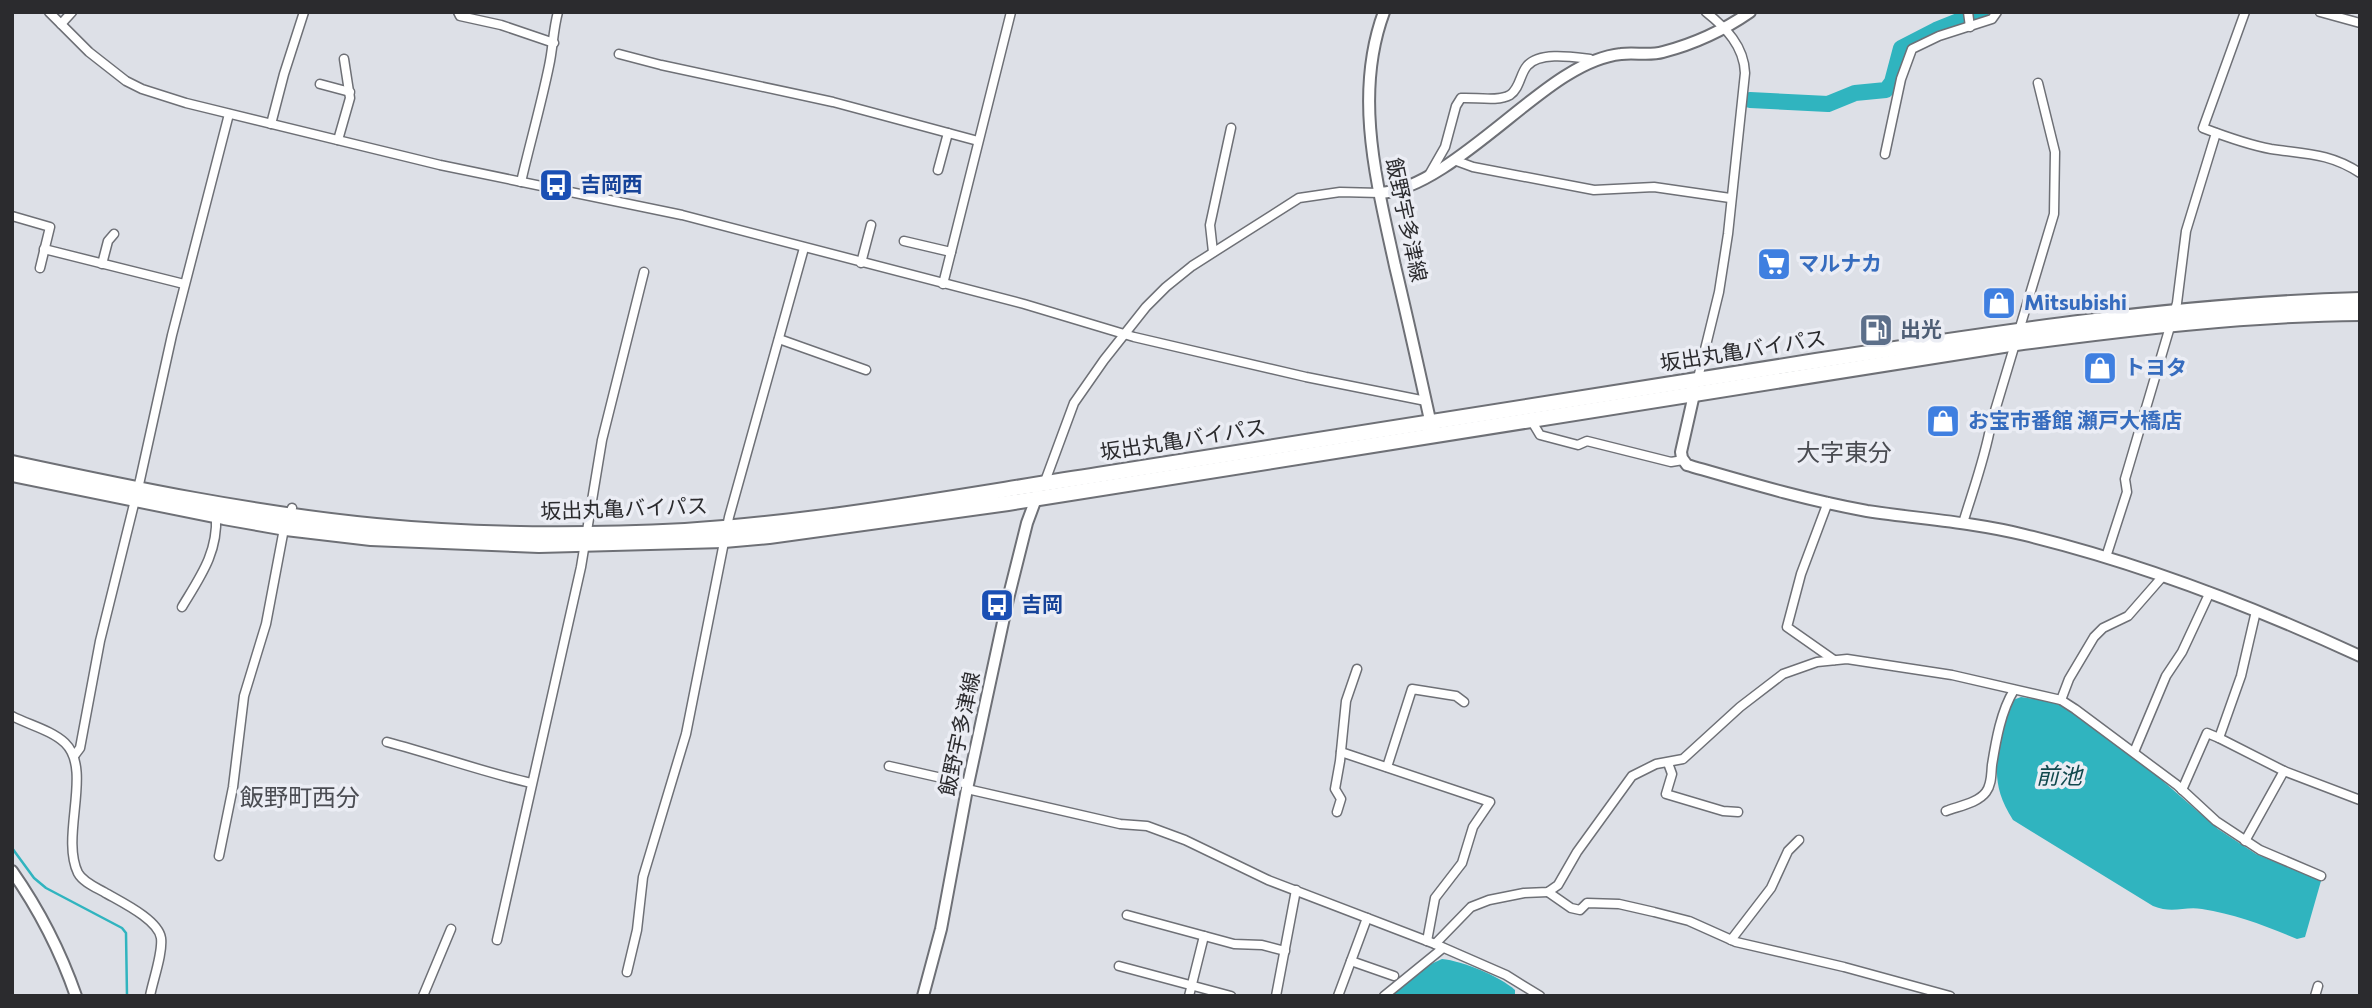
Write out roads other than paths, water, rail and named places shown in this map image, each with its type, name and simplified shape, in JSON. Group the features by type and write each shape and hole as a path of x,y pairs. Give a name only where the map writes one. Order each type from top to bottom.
{"highway":[{"name":"坂出丸亀バイパス","path":"12,474 290,517 413,529 585,539 686,531 769,536 1036,498 1698,378 2260,305 2360,300"},
{"name":"坂出丸亀バイパス","path":"2172,318 2360,313"},
{"name":"坂出丸亀バイパス","path":"1432,428 1531,419 2018,336"},
{"name":"坂出丸亀バイパス","path":"12,463 216,516 290,517"},
{"name":"坂出丸亀バイパス","path":"725,533 1044,484 1185,472"}],"street":[{"path":"49,12 108,68 126,81 164,97 521,182 682,215 1024,304 1126,334 1306,377 1426,401"},
{"path":"61,24 72,12"},
{"path":"271,124 304,12"},
{"path":"457,12 460,16 514,28 554,43"},
{"path":"521,182 541,107 558,12"},
{"path":"943,284 1011,12"},
{"name":"飯野宇多津線","path":"1384,12 1373,55 1368,90 1370,140 1432,428"},
{"path":"1706,12 1726,29 1741,52 1744,62 1728,233 1719,292 1681,452 1687,465 1868,511 1963,523 2021,534 2106,557 2210,593 2360,656"},
{"path":"1044,484 1074,403 1104,360 1157,295 1192,266 1299,198 1340,192 1391,192 1415,185 1454,160 1564,76 1593,61 1622,54 1662,52 1726,29 1750,12"},
{"path":"1968,12 1970,27"},
{"path":"1885,154 1901,79 1912,50 1939,36 1992,19 1997,12"},
{"path":"2245,12 2203,128 2269,149 2324,156 2347,164 2360,173"},
{"path":"2320,12 2360,23"},
{"path":"619,54 833,102 978,141"},
{"path":"1429,175 1446,147 1456,106 1461,98 1498,98 1511,94 1527,66 1539,60 1562,55 1593,61"},
{"path":"338,140 346,118 350,92 344,59"},
{"path":"1963,523 2049,236 2055,201 2055,152 2038,83"},
{"path":"320,84 350,92"},
{"path":"74,756 80,748 100,641 184,284 229,114"},
{"path":"1213,253 1210,225 1231,128"},
{"path":"938,170 948,133"},
{"path":"2106,557 2127,492 2125,479 2172,318 2186,230 2216,133"},
{"path":"1454,160 1473,167 1594,190 1654,187 1730,198"},
{"path":"12,216 50,228 40,268"},
{"path":"860,263 871,225"},
{"path":"102,264 108,241 114,234"},
{"path":"904,241 951,252"},
{"path":"627,972 638,930 643,877 686,734 725,533 804,248"},
{"path":"44,249 184,284"},
{"path":"497,940 585,539 601,439 643,272"},
{"path":"779,339 866,370"},
{"path":"1531,419 1540,435 1578,444 1587,440 1671,462 1683,460"},
{"name":"飯野宇多津線","path":"923,996 941,929 968,787 1011,588 1027,523 1044,484"},
{"path":"1828,502 1801,574 1787,626 1835,660"},
{"path":"182,607 211,559 217,526 216,516"},
{"path":"219,856 233,787 244,696 266,624 283,534 290,517"},
{"path":"2061,700 2069,679 2094,637 2103,628 2128,616 2163,576"},
{"path":"2134,752 2166,676 2182,652 2210,593"},
{"path":"2219,738 2241,676 2256,611"},
{"path":"1549,892 1563,879 1577,852 1632,776 1647,768 1683,759 1740,707 1783,674 1816,662 1847,659 1952,675 2061,700 2134,752 2216,821 2245,841 2321,876"},
{"path":"1337,812 1341,799 1335,789 1346,701 1357,669"},
{"path":"1387,767 1412,689 1456,696 1464,702"},
{"path":"1947,811 1975,801 1985,794 1991,783 1992,764 2006,704 2014,690"},
{"path":"12,716 61,740 74,756 77,769 72,832 78,872 87,882 141,915 159,931 162,941 149,996"},
{"path":"2182,790 2207,733 2284,771 2360,800"},
{"path":"387,742 531,783"},
{"path":"1341,752 1489,802 1473,827 1462,863 1435,898 1435,944"},
{"path":"1668,763 1672,774 1666,794 1723,811 1738,811"},
{"path":"889,766 1120,824 1147,826 1185,839 1268,880 1435,944 1506,975 1539,996"},
{"path":"2245,841 2284,771"},
{"path":"1731,940 1771,888 1787,851 1799,841"},
{"path":"12,871 54,938 76,996"},
{"path":"1276,996 1296,890"},
{"path":"1384,996 1471,907 1489,900 1524,893 1549,892 1571,908 1580,910 1587,903 1619,904 1689,921 1731,940 1950,996"},
{"path":"1127,915 1234,944 1262,945 1285,951"},
{"path":"1338,996 1367,918"},
{"path":"423,996 450,929"},
{"path":"1189,996 1205,936"},
{"path":"1351,961 1394,976"},
{"path":"1119,966 1231,996"},
{"path":"2315,996 2318,986"}],"water":[{"name":"前池","path":"2021,697 2055,702 2065,707 2156,775 2218,829 2256,854 2321,881 2305,937 2297,939 2214,911 2153,906 2013,820 1999,790 1997,763 2010,704"},
{"path":"1442,959 1470,966 1490,975 1515,990 1515,996 1391,996 1431,964"}],"waterway":[{"path":"1750,100 1828,104 1855,93 1886,90 1892,82 1901,48 1981,12"},
{"path":"12,848 34,878 46,888 122,928 126,933 127,996"}],"place":[{"name":"吉岡西","path":"556,185"},
{"name":"マルナカ","path":"1774,264"},
{"name":"Mitsubishi","path":"1999,303"},
{"name":"出光","path":"1876,330"},
{"name":"トヨタ","path":"2100,368"},
{"name":"お宝市番館 瀬戸大橋店","path":"1943,421"},
{"name":"吉岡","path":"997,605"}],"district":[{"name":"大字東分","path":"1844,453"},
{"name":"飯野町西分","path":"300,798"}]}
